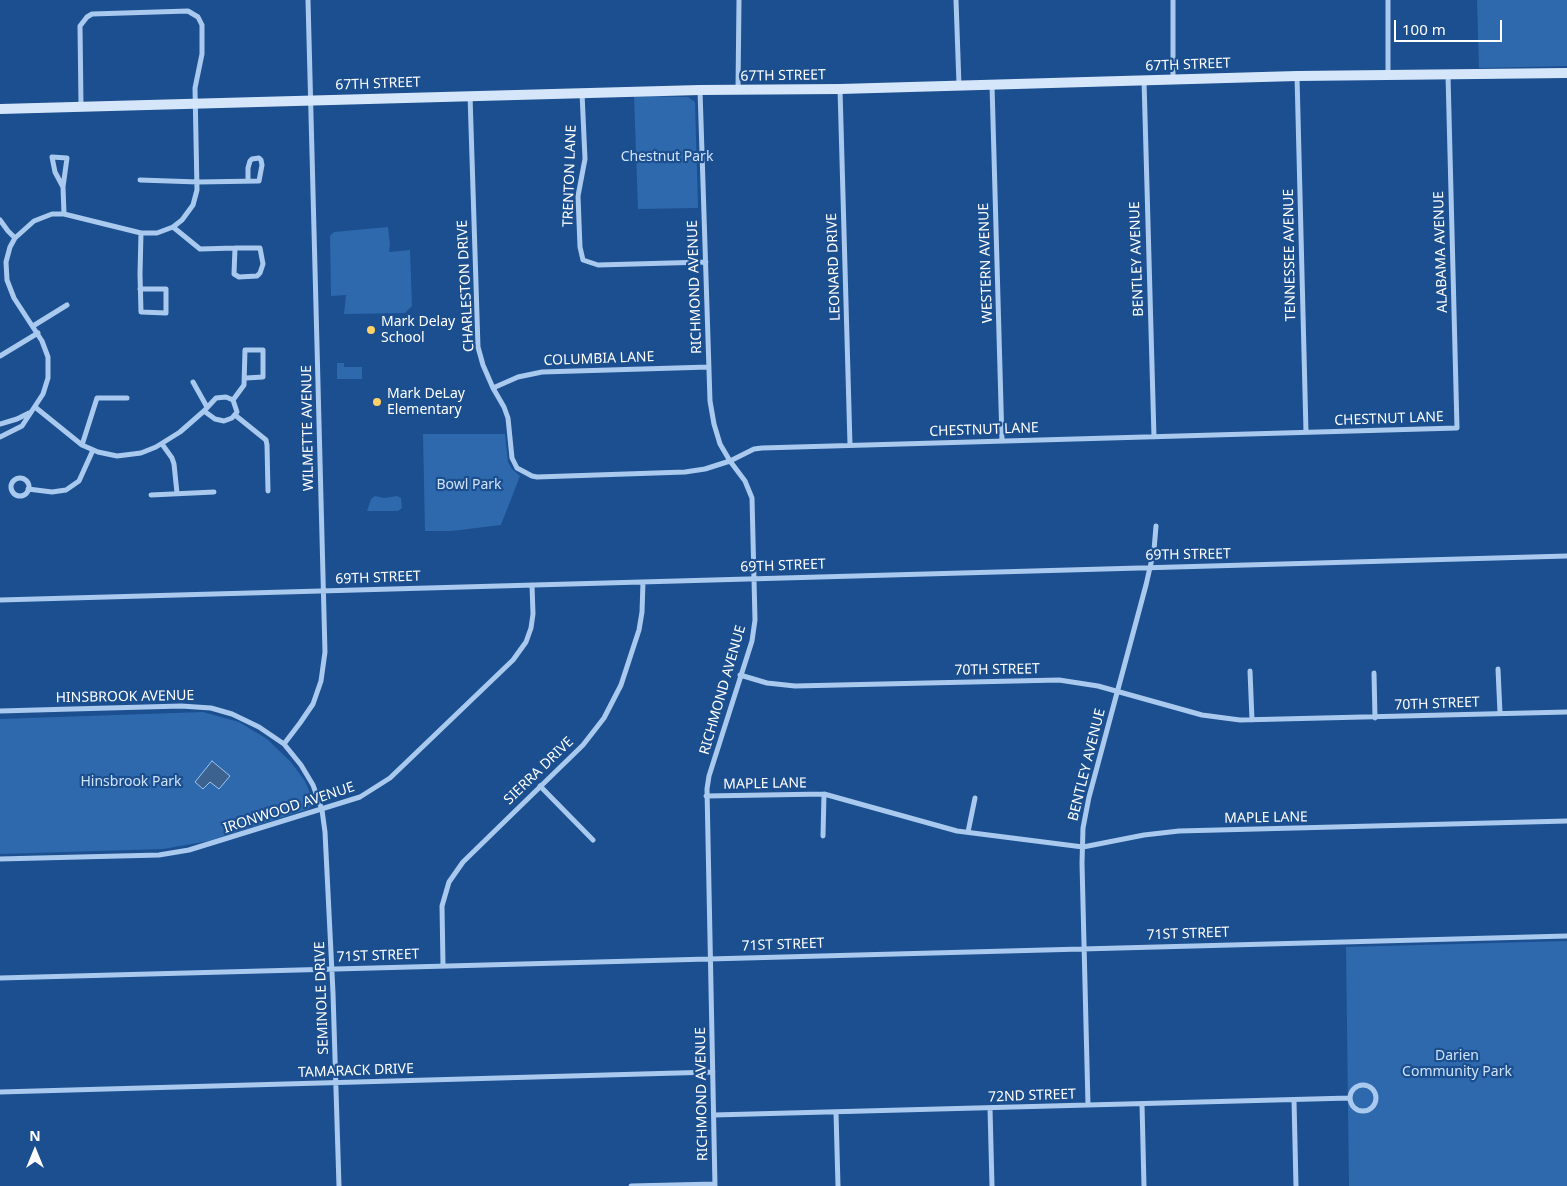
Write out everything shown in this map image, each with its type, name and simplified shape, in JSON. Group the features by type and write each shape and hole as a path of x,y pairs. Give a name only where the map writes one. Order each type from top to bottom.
{"street":[{"name":"WILMETTE AVENUE","path":"284,744 313,704 321,681 326,652 308,0"},
{"path":"738,90 739,0"},
{"path":"956,0 959,85"},
{"path":"1172,0 1174,79"},
{"path":"1388,0 1388,75"},
{"path":"0,437 22,426 45,390 48,368 45,347 9,289 3,271 7,254 15,238 34,221 52,214 64,214 141,233 157,233 173,227 182,220 193,205 198,182 195,88 202,61 202,25 198,17 188,11 92,14 83,19 80,26 81,106"},
{"name":"67TH STREET","path":"0,109 470,95 840,89 1297,76 1567,73"},
{"name":"ALABAMA AVENUE","path":"1448,75 1457,428"},
{"name":"TENNESSEE AVENUE","path":"1297,76 1306,432"},
{"name":"BENTLEY AVENUE","path":"1144,80 1154,436"},
{"name":"WESTERN AVENUE","path":"992,84 1002,441"},
{"name":"LEONARD DRIVE","path":"840,89 850,445"},
{"name":"RICHMOND AVENUE","path":"700,90 710,401 720,444 745,481 752,498 755,620 753,635 709,776 706,796 715,1185"},
{"name":"TRENTON LANE","path":"582,93 585,159 578,196 580,247 583,260 598,265 706,262"},
{"name":"CHARLESTON DRIVE","path":"470,95 477,337 480,356 508,418 511,454 517,468"},
{"path":"64,186 55,172 52,157 67,158 64,214"},
{"path":"140,180 198,182 259,181 261,178 262,162 259,158 250,161 248,181"},
{"path":"0,220 8,232 15,238"},
{"path":"173,227 200,249 234,248 260,248 262,264 260,273 257,276 234,274 234,248"},
{"path":"140,289 166,288 166,312 141,312 140,289 141,233"},
{"path":"33,326 67,305"},
{"path":"0,356 38,333"},
{"path":"233,400 244,385 246,378 245,350 263,350 263,377 246,378"},
{"name":"COLUMBIA LANE","path":"493,388 518,377 542,372 709,368"},
{"path":"35,407 82,445 93,450 108,454 126,455 141,453 162,444 206,409 216,398 226,397 233,400 236,407 235,415 228,420 219,420 206,409 193,382"},
{"path":"82,445 97,398 126,398"},
{"path":"0,424 29,413"},
{"path":"235,415 266,440 268,491"},
{"name":"CHESTNUT LANE","path":"517,468 537,477 676,473 705,469 730,461 758,448 1457,428"},
{"path":"162,444 174,464 177,493"},
{"path":"28,489 52,492 66,490 79,481 93,450"},
{"path":"151,495 214,492"},
{"name":"BENTLEY AVENUE","path":"1088,1105 1083,828 1089,797 1150,568 1156,526"},
{"name":"69TH STREET","path":"0,600 1567,556"},
{"name":"SIERRA DRIVE","path":"443,965 443,900 449,882 462,862 593,734 604,718 616,698 639,630 643,582"},
{"name":"IRONWOOD AVENUE","path":"0,859 172,853 208,846 360,797 390,778 513,660 526,642 531,628 533,614 532,585"},
{"name":"70TH STREET","path":"1498,669 1500,713"},
{"path":"1250,671 1252,720"},
{"name":"70TH STREET","path":"1374,673 1375,718"},
{"name":"70TH STREET","path":"740,675 767,683 786,686 1046,680 1088,684 1215,718 1252,720 1567,712"},
{"name":"HINSBROOK AVENUE","path":"0,711 200,707 222,711 242,718 259,727 284,744 314,785 322,810"},
{"path":"540,786 593,840"},
{"name":"MAPLE LANE","path":"823,836 824,794"},
{"name":"MAPLE LANE","path":"706,796 824,794 957,831 1083,847 1144,835 1179,831 1567,821"},
{"path":"968,832 975,798"},
{"name":"SEMINOLE DRIVE","path":"322,810 325,832 332,968 339,1186"},
{"name":"71ST STREET","path":"0,978 1567,936"},
{"name":"TAMARACK DRIVE","path":"0,1092 713,1072"},
{"path":"1363,1085 1371,1087 1377,1098 1374,1106 1366,1111 1357,1109 1350,1098 1353,1090 1363,1085"},
{"name":"72ND STREET","path":"714,1115 1350,1098"},
{"path":"1294,1100 1296,1186"},
{"path":"1142,1104 1144,1186"},
{"path":"990,1108 992,1186"},
{"path":"836,1112 838,1186"},
{"path":"631,1186 715,1185"}],"green space":[{"path":"1477,0 1567,0 1567,66 1479,68"},
{"name":"Chestnut Park","path":"634,96 688,97 695,102 698,208 638,209"},
{"path":"388,227 389,252 410,250 412,306 405,313 344,314 346,295 331,296 330,236 334,232"},
{"path":"337,363 344,363 344,367 362,367 362,379 337,379"},
{"name":"Bowl Park","path":"423,434 505,434 508,462 512,469 520,476 501,525 451,531 425,531"},
{"path":"375,496 384,498 397,496 401,498 402,508 398,511 367,511 371,499"},
{"name":"Hinsbrook Park","path":"203,712 239,722 267,739 290,761 305,781 314,803 308,809 209,841 163,849 0,854 0,719"},
{"name":"Darien Community Park","path":"1567,941 1567,1186 1349,1186 1346,947"}],"shaded area":[{"path":"212,761 230,776 219,789 210,782 203,789 195,782"}],"place":[{"name":"Mark Delay School","path":"371,330"},
{"name":"Mark DeLay Elementary","path":"377,402"}]}
